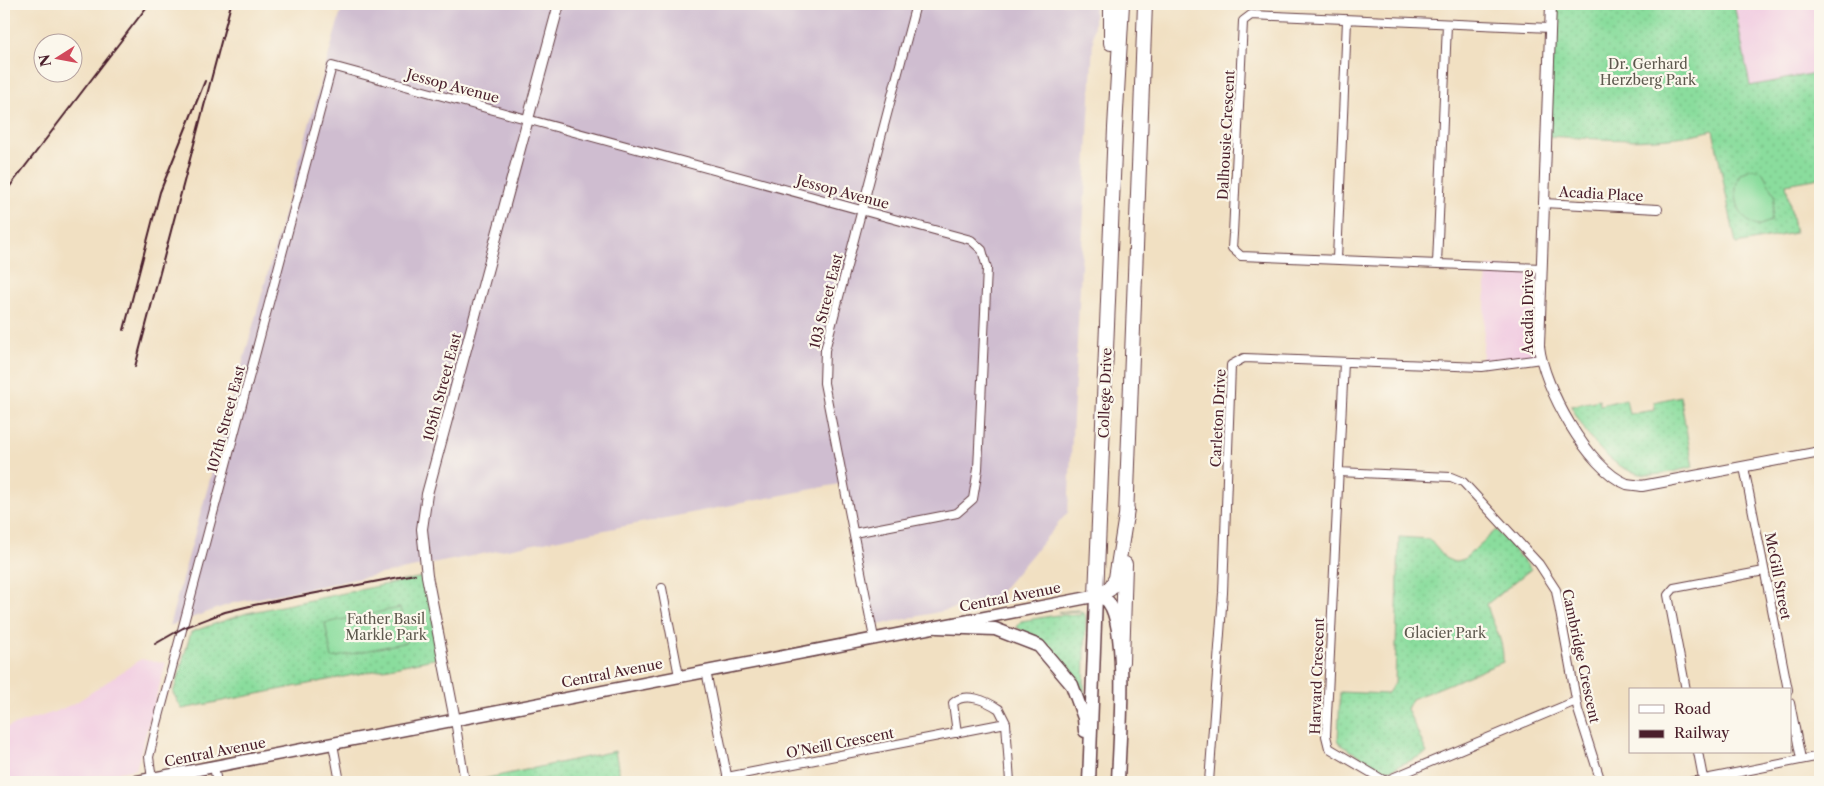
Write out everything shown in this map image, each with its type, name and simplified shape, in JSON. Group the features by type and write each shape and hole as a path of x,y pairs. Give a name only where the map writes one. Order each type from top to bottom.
{"highway":[{"path":"1111,4 1110,105 1115,128"},
{"name":"College Drive","path":"1096,596 1115,128 1122,4"},
{"name":"College Drive","path":"1122,662 1145,4"},
{"path":"1143,65 1151,4"},
{"path":"1096,596 1110,588 1116,578 1127,509"}],"main road":[{"name":"Central Avenue","path":"134,782 1096,596"},
{"path":"1096,596 1108,601 1114,612 1122,662"},
{"name":"College Drive","path":"1089,778 1096,596"},
{"path":"937,627 995,629 1039,646 1072,685 1084,718 1089,778"},
{"name":"College Drive","path":"1118,782 1122,662"}],"street":[{"name":"105th Street East","path":"465,782 430,590 422,529 427,494 559,4"},
{"name":"103 Street East","path":"874,638 824,383 825,350 916,4"},
{"name":"Acadia Drive","path":"1551,4 1539,344 1541,359 1569,424 1578,438 1606,468 1624,482 1642,486 1820,452"},
{"name":"Dalhousie Crescent","path":"1541,268 1241,256 1232,248 1243,21 1251,15 1550,28"},
{"path":"1337,259 1348,20"},
{"path":"1438,264 1447,24"},
{"name":"Jessop Avenue","path":"332,66 971,240 982,250 987,268 978,469 973,499 956,513 854,533"},
{"name":"107th Street East","path":"152,779 149,757 157,724 332,66"},
{"name":"Acadia Place","path":"1543,204 1658,209"},
{"name":"Carleton Drive","path":"1209,782 1223,593 1231,365 1244,358 1482,367 1541,359"},
{"name":"Harvard Crescent","path":"1344,362 1326,736 1329,748 1386,781 1576,701"},
{"name":"McGill Street","path":"1744,467 1788,688"},
{"name":"Cambridge Crescent","path":"1338,472 1451,477 1463,482 1539,564 1556,590 1576,701 1601,782"},
{"path":"1686,688 1668,595 1674,588 1764,571"},
{"path":"662,588 679,676"},
{"path":"706,671 728,780"},
{"path":"957,732 953,703 962,697 992,704 999,709 1006,723 1010,782"},
{"path":"1792,713 1801,759"},
{"name":"O'Neill Crescent","path":"728,780 1006,723"},
{"path":"332,744 340,782"},
{"path":"1698,754 1703,778"},
{"path":"1690,782 1820,756"},
{"path":"214,767 217,782"}],"shaded area":[{"path":"343,4 1095,4 1068,512 994,600 873,626 844,483 233,603 169,626"},
{"path":"1734,4 1820,4 1820,72 1750,86"},
{"path":"1487,266 1541,268 1541,359 1482,367"},
{"path":"141,659 166,663 136,769 66,782 4,782 4,728 55,712 77,702"}],"green space":[{"name":"Dr. Gerhard Herzberg Park","path":"1551,4 1734,4 1750,86 1820,72 1820,178 1786,184 1795,233 1736,244 1713,130 1671,138 1630,140 1546,136"},
{"path":"1751,169 1762,171 1775,195 1771,221 1757,226 1750,223 1740,211 1736,196 1737,181 1740,174"},
{"path":"1680,396 1693,467 1652,475 1638,474 1614,462 1593,441 1571,406 1599,400 1600,405 1626,399 1629,414 1655,410 1654,402"},
{"name":"Glacier Park","path":"1496,530 1531,569 1487,604 1502,645 1503,662 1412,699 1407,709 1427,753 1392,769 1385,770 1342,746 1338,740 1340,692 1387,694 1395,683 1399,537 1429,539 1445,558 1454,562 1464,559"},
{"name":"Father Basil Markle Park","path":"427,576 444,657 182,709 173,693 191,632 247,613"},
{"path":"400,608 407,642 332,658 325,623"},
{"path":"1080,611 1084,613 1086,618 1084,695 1070,671 1049,646 1016,627 1021,621 1057,615 1081,615"},
{"path":"615,751 621,782 469,782"}],"railway":[{"path":"4,194 149,4"},
{"path":"135,367 231,4"},
{"path":"124,330 160,192 205,81"},
{"path":"155,644 183,628 225,612 415,574"}]}
